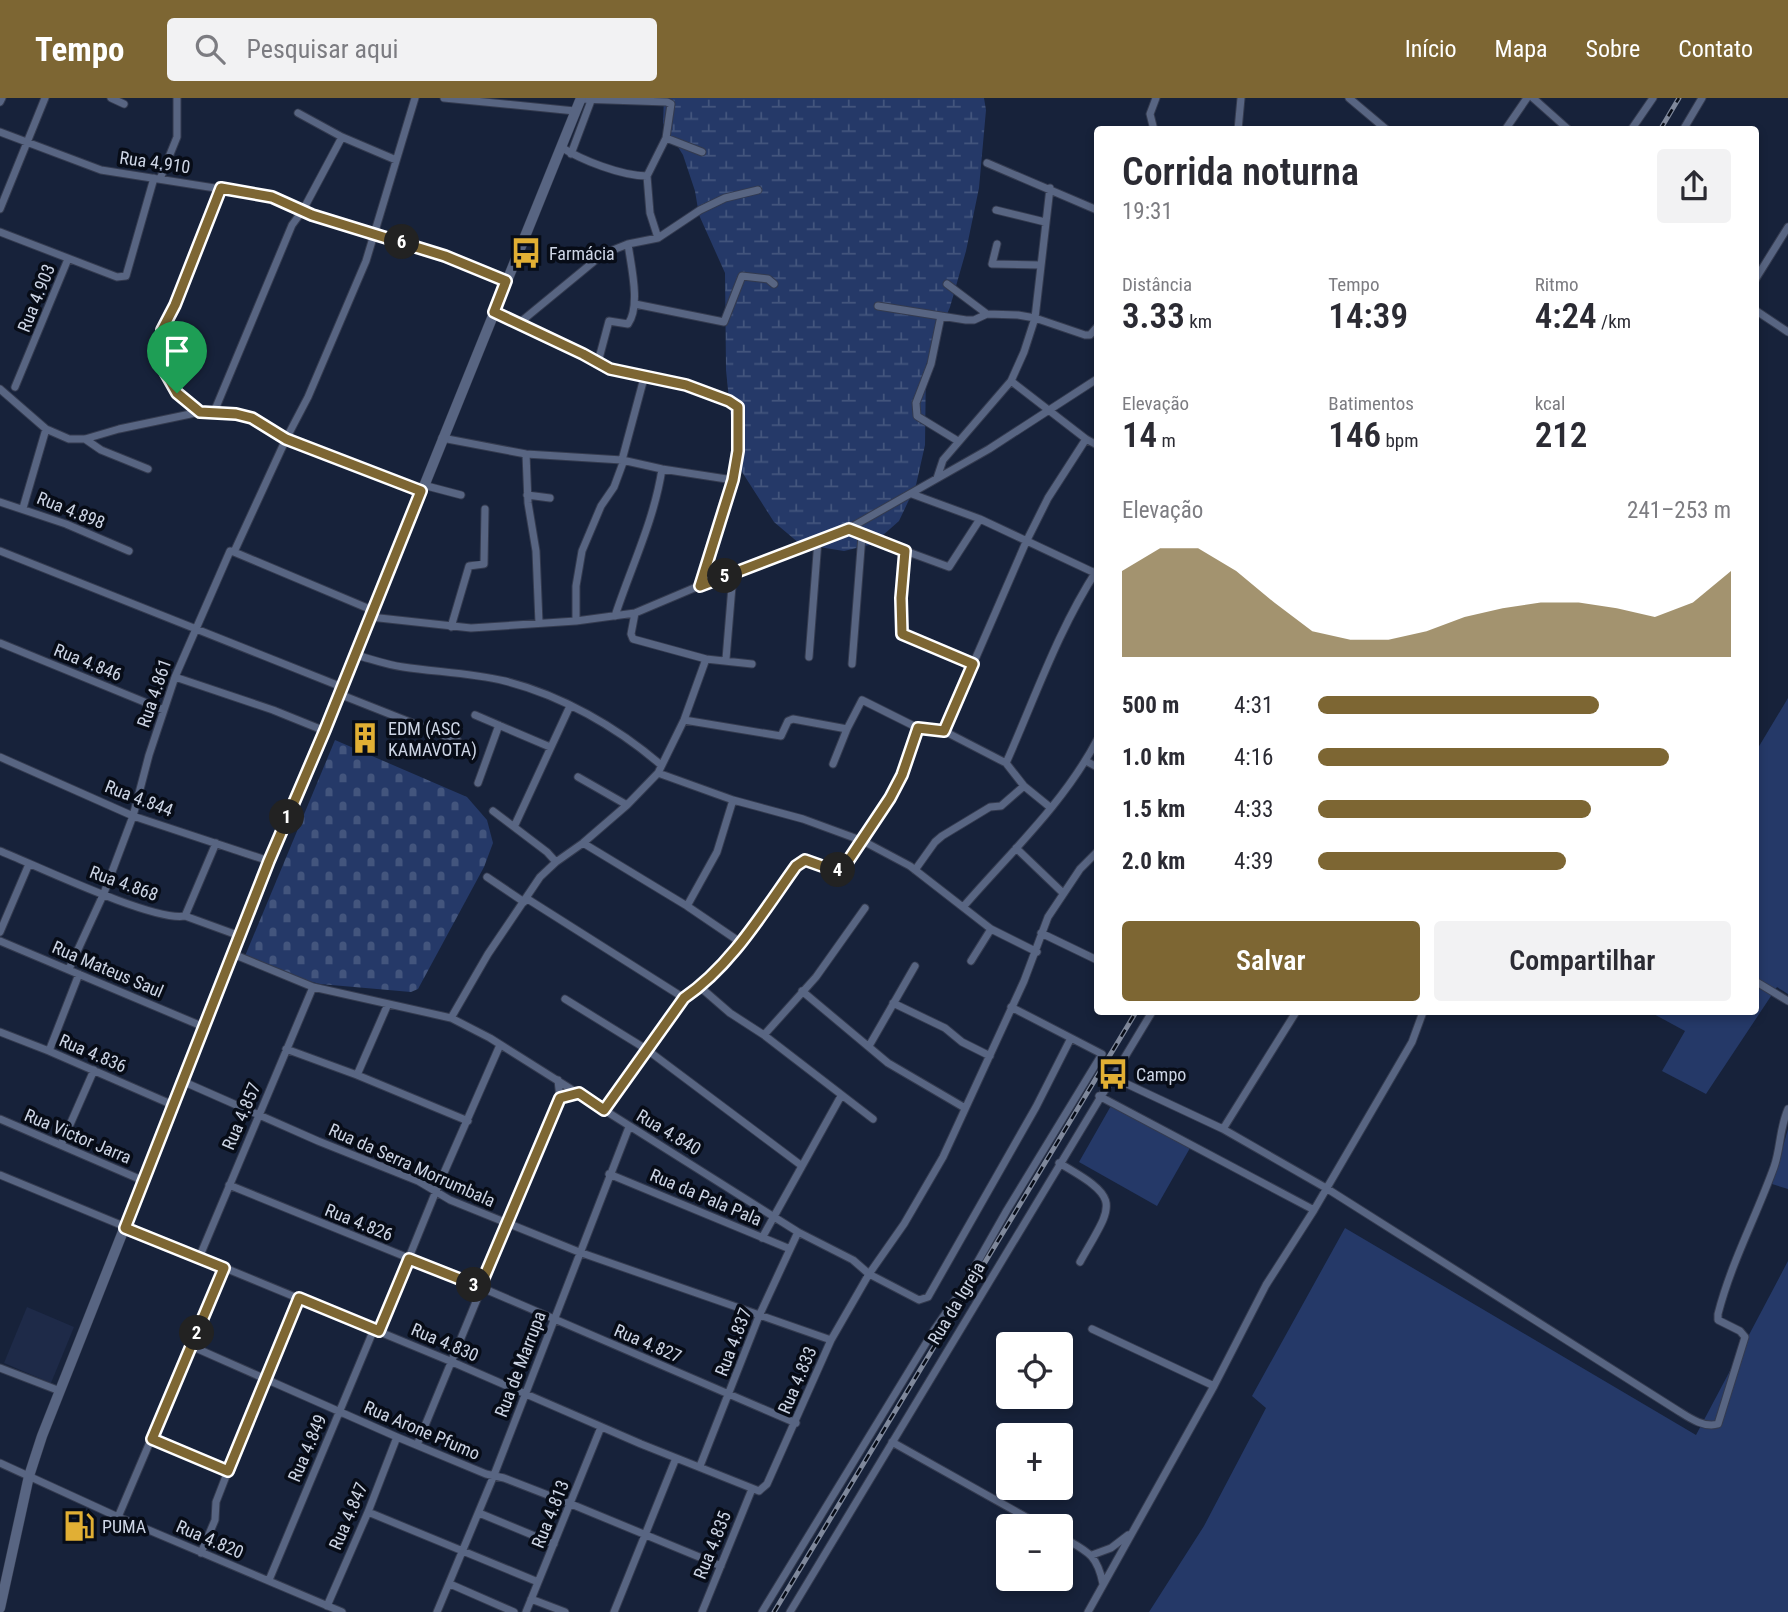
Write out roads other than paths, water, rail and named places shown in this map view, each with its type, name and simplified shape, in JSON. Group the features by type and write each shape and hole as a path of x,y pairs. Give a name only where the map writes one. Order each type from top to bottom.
{"street":[{"path":"0,209 45,98"},
{"path":"111,98 124,104"},
{"path":"0,232 117,277 128,274 157,178 177,137 177,98"},
{"name":"Rua 4.861","path":"69,969 104,893 133,816 164,710 195,629 230,551 234,552 308,397 376,234 415,98"},
{"path":"444,98 530,102 576,111"},
{"path":"0,1608 29,1476 60,1391 269,861 356,655 581,98 669,103 672,110 666,138 647,176 650,213 658,238"},
{"path":"1153,126 1150,114 1156,98"},
{"path":"1239,126 1241,98"},
{"path":"1349,98 1382,126"},
{"path":"1508,126 1530,98 1565,126"},
{"path":"1543,106 1548,98"},
{"path":"1634,126 1653,98"},
{"path":"1685,126 1702,98"},
{"path":"571,154 592,99"},
{"path":"298,113 342,137 396,160"},
{"name":"Rua 4.910","path":"0,132 101,170 272,197 337,223 445,256 506,281"},
{"path":"214,412 292,225 303,210 342,137"},
{"path":"666,138 702,152"},
{"path":"561,147 571,154 626,173 647,176"},
{"path":"987,163 1094,209"},
{"path":"200,412 177,393 170,382 161,356 161,339 162,330 175,305 221,188"},
{"path":"937,478 939,466 958,441 1011,381 1035,318 1050,188"},
{"path":"518,324 603,254 628,244 658,238 700,210 725,198 758,190"},
{"path":"996,210 1045,222"},
{"path":"1759,274 1788,227"},
{"path":"598,362 609,321 628,324 632,318 635,304 628,244"},
{"path":"997,244 992,264 1040,265"},
{"name":"Rua 4.903","path":"15,387 68,259"},
{"path":"635,304 724,322 742,276 768,279 774,284"},
{"path":"947,284 988,314"},
{"path":"878,306 966,320 974,320 988,314 1035,318 1085,335 1090,335 1094,330"},
{"path":"494,312 610,369 686,385 738,407 738,451 733,480 700,586"},
{"path":"1759,313 1788,332"},
{"path":"941,316 931,364 915,408 917,416 958,441"},
{"path":"576,621 576,586 582,551 601,506 614,487 644,378"},
{"path":"1011,381 1094,443"},
{"path":"234,552 371,614 451,627 495,627 576,621 635,613 849,529 989,449 1094,381"},
{"path":"0,389 15,387 18,404"},
{"path":"0,389 46,429 69,439 85,439 200,412 214,412 252,418 286,439 422,488 461,495"},
{"path":"23,508 46,429"},
{"path":"442,438 526,454 623,460 662,470 733,480"},
{"path":"85,439 101,450 148,469"},
{"path":"944,731 1026,542 1048,498 1086,439"},
{"path":"526,454 527,495 536,551 539,623"},
{"path":"615,616 650,521 662,470"},
{"path":"912,494 980,519 1094,571"},
{"path":"527,495 550,498"},
{"name":"Rua 4.898","path":"0,502 23,508 129,551"},
{"path":"451,627 469,566 484,564 485,509"},
{"path":"849,529 949,567 980,519"},
{"path":"852,664 862,535"},
{"path":"809,657 818,540"},
{"path":"0,551 195,629 458,741"},
{"path":"905,551 901,598 902,634 973,664"},
{"path":"726,659 733,574"},
{"path":"1006,763 1044,672 1094,575"},
{"path":"635,613 631,634 633,639 706,659 726,659 751,664"},
{"name":"Rua 4.846","path":"0,643 164,710"},
{"path":"356,655 399,666 522,685 570,706 617,733 659,769 733,800 803,819 863,841 915,870 991,929 1037,952"},
{"path":"451,1018 488,954 540,877 627,806 659,769 684,720 706,659"},
{"path":"175,677 325,730"},
{"path":"833,764 862,700 918,728 944,731 1006,763 1024,786 1051,808"},
{"path":"514,827 570,706"},
{"path":"475,715 550,747"},
{"path":"684,720 781,736 788,721 793,719 847,729"},
{"path":"478,783 499,725"},
{"path":"604,1110 684,998 700,987 740,942 800,862 811,862 832,870 844,867 890,798 902,775 918,728"},
{"path":"964,906 1051,808 1094,746"},
{"name":"Rua 4.844","path":"0,757 133,816 269,861"},
{"path":"1086,761 1094,765"},
{"path":"578,777 627,806"},
{"path":"915,870 942,836 984,810 1001,806 1024,786"},
{"path":"687,906 717,852 733,800"},
{"path":"493,811 556,862"},
{"path":"185,916 216,843"},
{"path":"583,843 687,906 740,942"},
{"path":"1016,848 1063,893"},
{"name":"Rua 4.868","path":"0,851 104,893 167,915 185,916 240,936"},
{"name":"Rua 4.833","path":"752,1489 763,1490 767,1484 831,1340 869,1273 934,1176 1037,952 1048,917 1080,870 1094,857"},
{"path":"0,932 29,864"},
{"path":"487,877 684,998"},
{"path":"764,1035 816,977 865,908"},
{"path":"971,961 991,929"},
{"path":"1041,933 1094,959"},
{"name":"Rua Mateus Saul","path":"0,941 204,1027"},
{"name":"Rua 4.840","path":"233,954 313,987 451,1018 558,1080 798,1232 853,1260 869,1273 919,1300 928,1297 1071,1038"},
{"path":"869,1046 915,966"},
{"path":"50,1051 79,974"},
{"path":"1759,983 1788,1001"},
{"name":"Rua 4.857","path":"199,1258 313,987"},
{"path":"700,987 730,1013 764,1035 873,1119"},
{"path":"802,991 888,1063 965,1108"},
{"path":"565,999 646,1049 802,1166"},
{"path":"893,1003 945,1028 961,1042 990,1056"},
{"path":"357,1075 388,1004"},
{"path":"1012,1007 1071,1038"},
{"name":"Rua da Igreja","path":"790,1612 1150,1015"},
{"path":"1223,1129 1294,1015"},
{"path":"1088,1612 1214,1386 1266,1285 1314,1210 1412,1042 1422,1015"},
{"name":"Rua 4.836","path":"0,1032 173,1104"},
{"name":"Rua da Igreja","path":"762,1612 934,1330 961,1291 1102,1054 1071,1038"},
{"name":"Rua 4.849","path":"269,1580 339,1412 409,1259 500,1045"},
{"path":"286,1049 468,1121"},
{"path":"61,1145 94,1070"},
{"path":"1111,1077 1223,1129 1326,1188 1680,1412 1697,1422 1717,1426 1745,1337 1740,1331 1718,1320 1718,1314 1730,1272 1774,1166 1781,1127 1788,1109"},
{"path":"417,1445 560,1098 558,1080"},
{"name":"Rua da Serra Morrumbala","path":"182,1082 418,1181 450,1200 579,1252 831,1340"},
{"path":"560,1098 579,1093"},
{"path":"762,1238 841,1096"},
{"path":"1099,1096 1314,1210"},
{"name":"Rua Victor Jarra","path":"0,1119 145,1181"},
{"name":"Rua de Marrupa","path":"437,1612 464,1552 629,1126"},
{"path":"1059,1163 1102,1191 1107,1200 1107,1214 1080,1262"},
{"name":"Rua da Pala Pala","path":"610,1174 790,1250"},
{"name":"Rua 4.830","path":"0,1175 526,1392 601,1427 752,1489"},
{"name":"Rua 4.826","path":"229,1185 554,1320"},
{"name":"Rua 4.837","path":"700,1466 759,1316 798,1232"},
{"path":"118,1517 224,1268"},
{"path":"201,1553 212,1529 216,1502 299,1298"},
{"name":"Rua 4.827","path":"554,1320 796,1423"},
{"path":"1092,1329 1214,1386"},
{"name":"Rua Arone Pfumo","path":"191,1346 397,1437 571,1504 721,1566"},
{"path":"0,1368 60,1391"},
{"name":"Rua 4.813","path":"526,1612 601,1427"},
{"name":"Rua 4.847","path":"327,1606 397,1437"},
{"path":"152,1439 228,1471"},
{"path":"892,1442 1021,1514"},
{"path":"614,1612 676,1458"},
{"name":"Rua 4.820","path":"0,1463 118,1517 342,1612"},
{"name":"Rua 4.835","path":"702,1612 752,1489"},
{"path":"368,1512 538,1582"},
{"path":"479,1513 554,1544"},
{"path":"1092,1555 1111,1548 1132,1533"},
{"path":"1073,1544 1092,1555 1100,1567 1103,1584"},
{"path":"450,1584 514,1612"},
{"path":"531,1599 565,1612"}],"railway":[{"path":"1662,126 1679,98"},
{"path":"774,1612 1134,1015"}],"place":[{"name":"Farmácia","path":"526,253"},
{"name":"EDM (ASC KAMAVOTA)","path":"365,738"},
{"name":"Campo","path":"1113,1074"},
{"name":"PUMA","path":"79,1526"}]}
